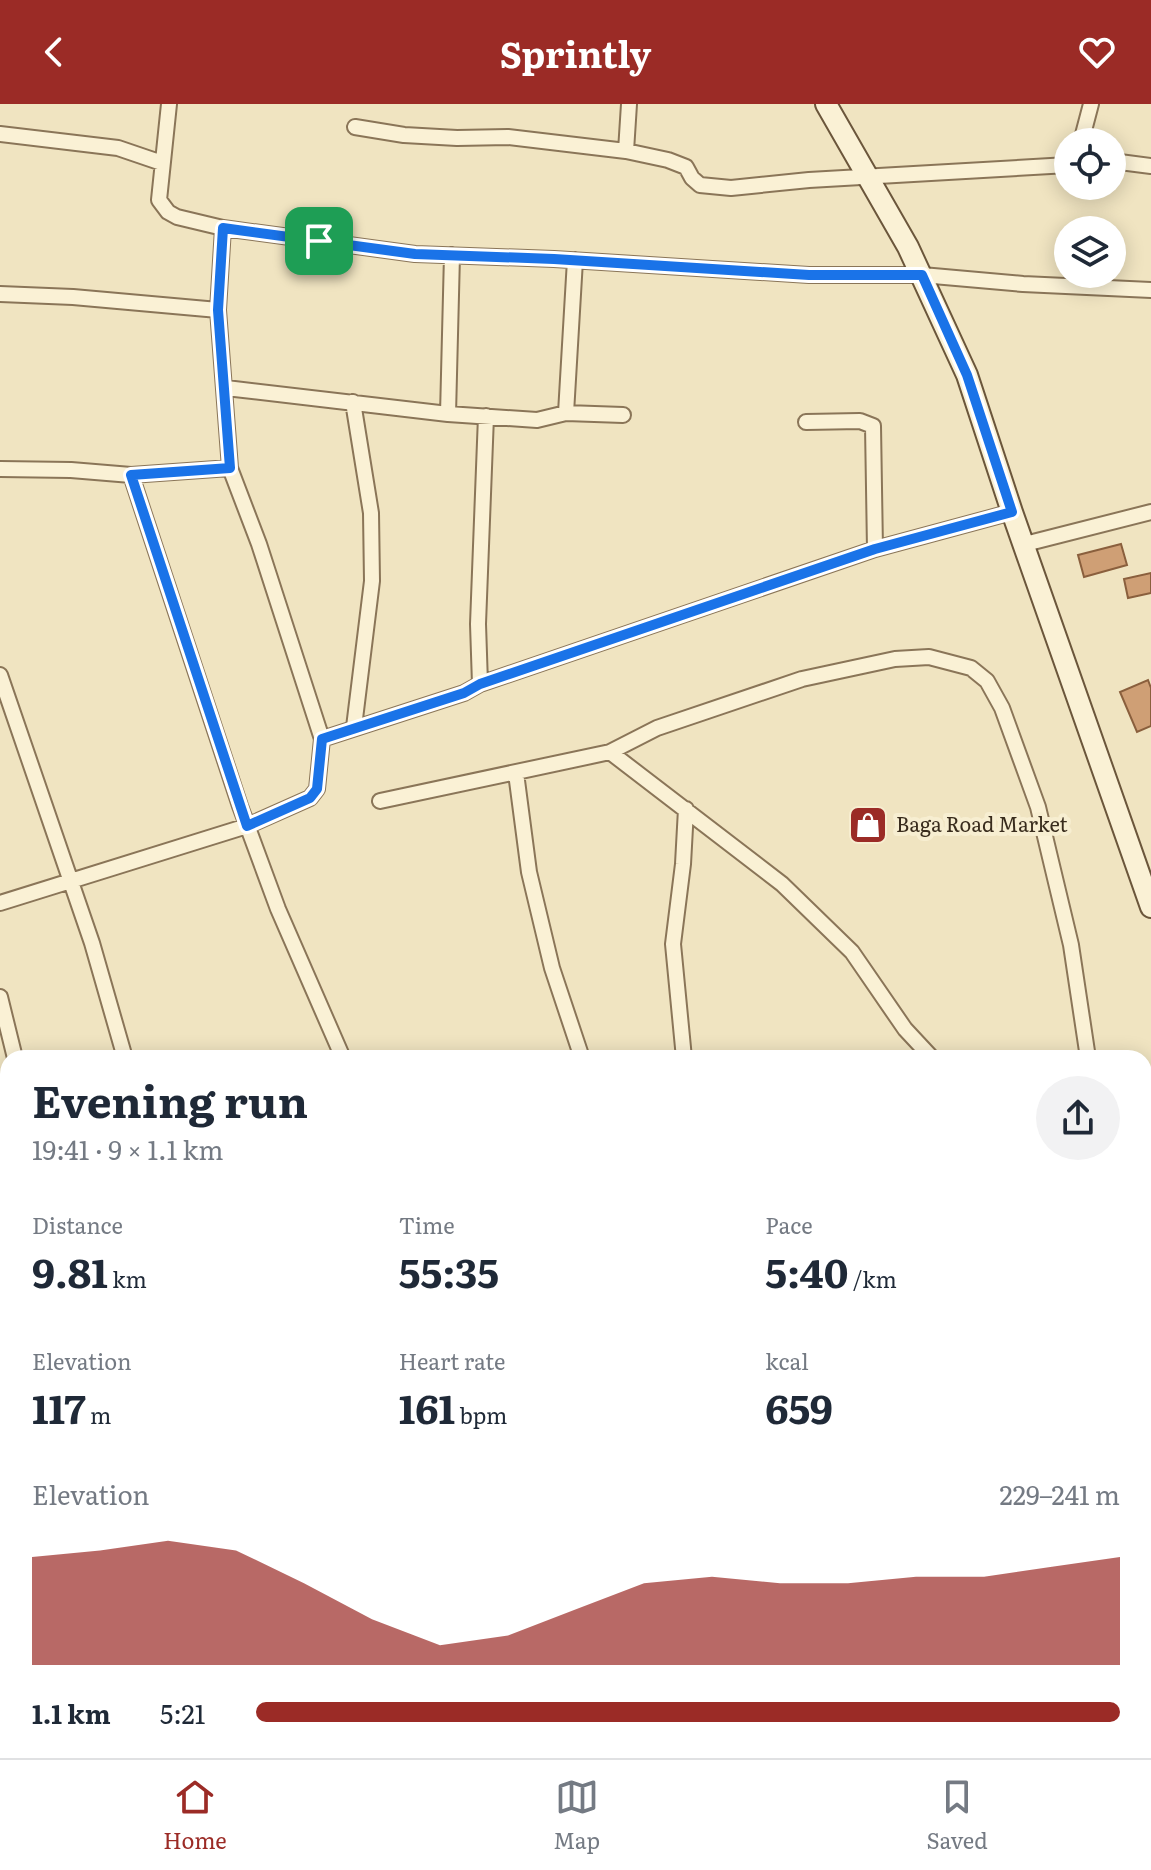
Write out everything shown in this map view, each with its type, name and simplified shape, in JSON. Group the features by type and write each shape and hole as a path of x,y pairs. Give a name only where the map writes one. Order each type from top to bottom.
{"street":[{"path":"169,104 159,200 168,212 177,217 223,228 415,254 575,260 809,275 922,275 1151,290"},
{"path":"626,151 629,104"},
{"path":"826,104 922,275 967,375 1151,907"},
{"path":"1085,128 1091,104"},
{"path":"355,127 404,135 508,137 626,151 686,167 700,185 731,188 1054,166"},
{"path":"0,134 118,148 162,163"},
{"path":"1126,163 1151,166"},
{"path":"0,903 247,826 310,798 317,789 322,739 259,544 230,468 218,310 223,228"},
{"path":"448,414 452,255"},
{"path":"566,413 575,260"},
{"path":"0,294 218,310"},
{"path":"226,388 448,414 537,420 566,413 623,415"},
{"path":"353,402 371,513 372,554 372,581 354,727"},
{"path":"480,684 478,624 486,416"},
{"path":"806,422 860,421 873,426 875,549"},
{"path":"0,469 131,475 230,468"},
{"path":"131,475 247,826 278,909 340,1050"},
{"path":"322,739 464,693 480,684 875,549 1012,512"},
{"path":"1025,544 1151,512"},
{"path":"380,801 610,752 657,728 802,679 895,659 929,657 971,668 987,681 1002,708 1038,807 1071,945 1087,1050"},
{"path":"0,675 92,943 123,1050"},
{"path":"610,752 782,884 852,952 905,1029 925,1050"},
{"path":"516,773 529,872 552,968 579,1050"},
{"path":"683,1050 673,944 686,809"},
{"path":"0,997 13,1050"}],"building":[{"path":"1121,544 1127,565 1084,577 1078,555"},
{"path":"1151,573 1151,593 1128,598 1124,579"},
{"path":"1148,680 1151,688 1151,726 1137,732 1120,692"}],"place":[{"name":"Baga Road Market","path":"868,825"}],"route":[{"path":"223,228 319,241 415,254 554,259 809,275 922,275 967,375 1012,512 875,549 480,684 464,693 322,739 317,789 310,798 247,826 131,475 230,468 218,310 223,228"}]}
